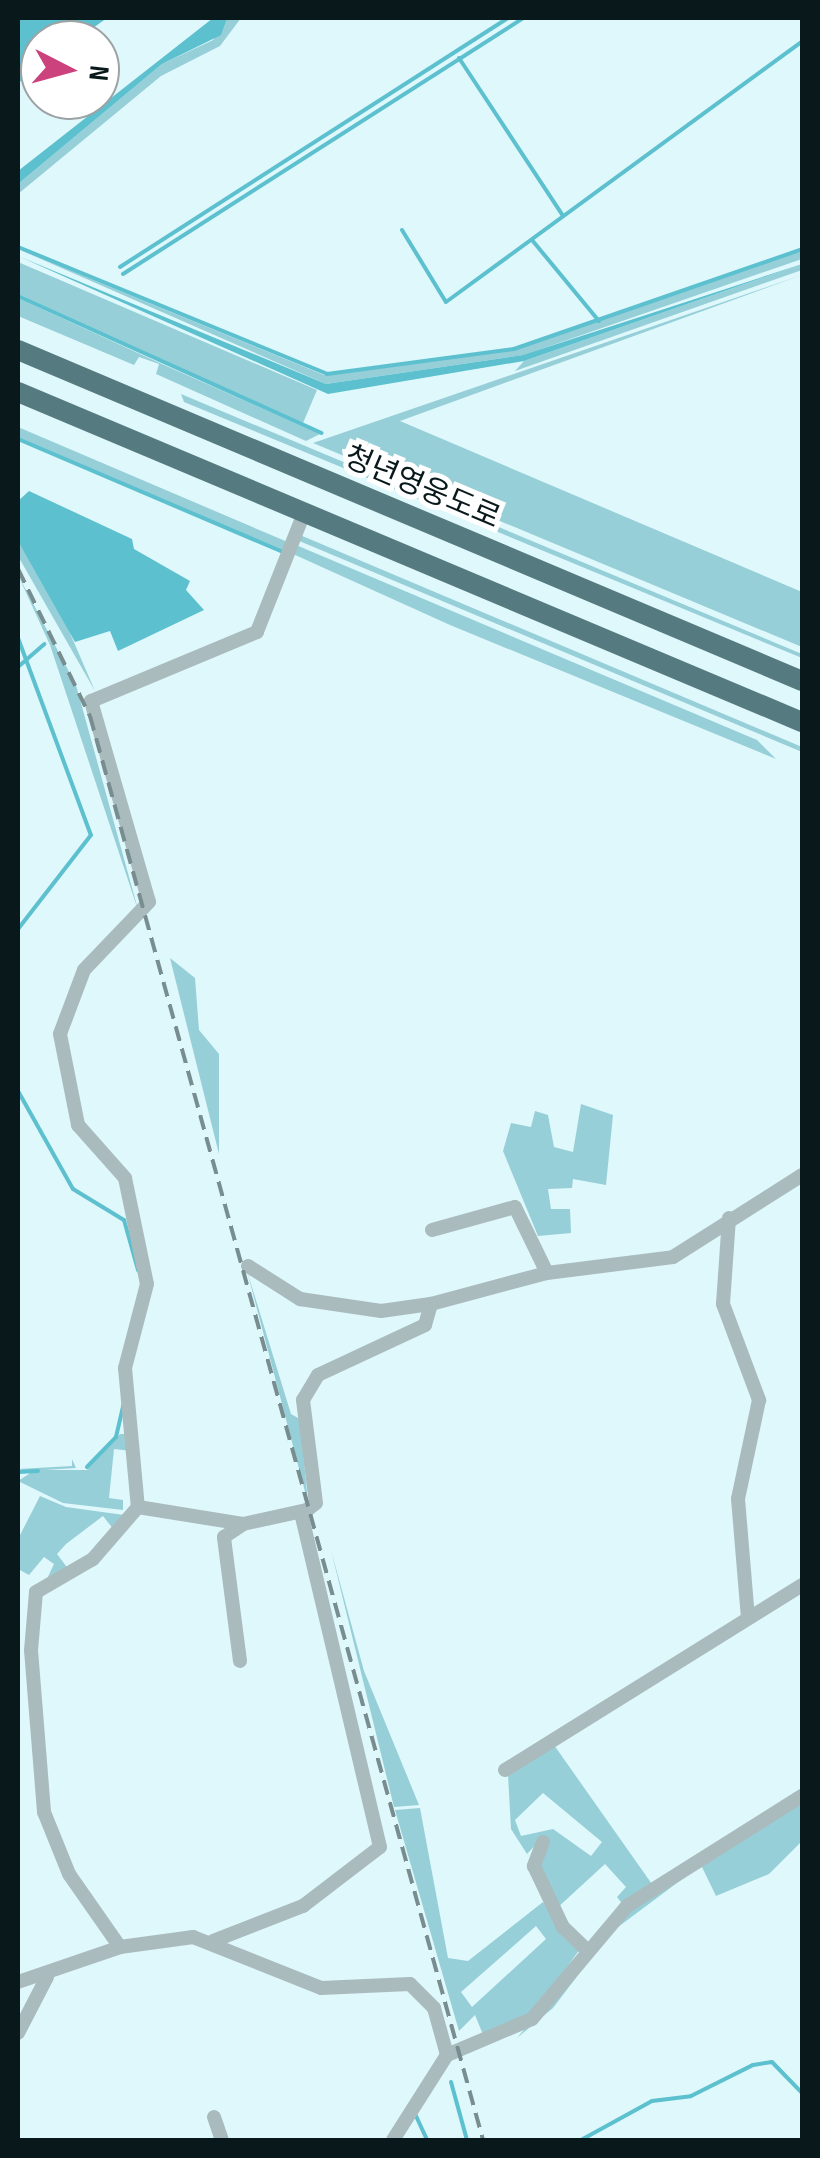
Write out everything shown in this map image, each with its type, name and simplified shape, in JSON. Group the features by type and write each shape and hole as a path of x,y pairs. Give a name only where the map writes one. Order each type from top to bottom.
{"highway":[{"name":"청년영웅도로","path":"18,350 802,681"},
{"path":"18,392 802,722"}],"street":[{"path":"120,1947 47,1828 24,1653 36,1592 93,1560 138,1507 125,1368 147,1284 125,1178 78,1125 60,1034 84,970 149,902 91,701 257,632 304,513"},
{"path":"248,1266 300,1299 381,1310 430,1304 547,1272 674,1256 802,1175"},
{"path":"432,1230 515,1206 547,1272"},
{"path":"729,1218 724,1304 759,1400 738,1498 748,1617"},
{"path":"138,1507 243,1524 301,1512 316,1502 306,1384 425,1325 430,1304"},
{"path":"212,1942 303,1906 380,1846 301,1512"},
{"path":"240,1661 224,1537 243,1524"},
{"path":"504,1770 802,1584"},
{"path":"393,2140 447,2055 532,2019 586,1948 627,1906 802,1796"},
{"path":"543,1842 534,1866 563,1927 586,1948"},
{"path":"18,1982 47,1977 120,1947 174,1936 212,1942 321,1988 410,1984 434,2008 447,2055"},
{"path":"18,2034 47,1977"},
{"path":"214,2117 222,2140"}],"shaded area":[{"path":"18,18 107,18 20,20 18,83"},
{"path":"213,18 227,18 221,35 162,64 120,99 120,91"},
{"path":"227,18 241,18 220,46 161,76 120,110 120,99 162,64 213,40"},
{"path":"83,120 95,120 18,184 18,171"},
{"path":"95,120 108,120 18,194 18,184"},
{"path":"18,249 324,375 514,350 802,251 802,259 524,355 326,384"},
{"path":"18,256 326,384 523,355 802,264 524,361 328,394"},
{"path":"18,262 317,390 303,423 18,294"},
{"path":"802,264 802,270 515,371 524,361"},
{"path":"802,275 400,421 802,592 802,647 313,443"},
{"path":"18,298 320,434 306,441 156,374 159,364 139,357 134,365 18,316"},
{"path":"181,394 802,654 802,658 184,402"},
{"path":"18,427 290,543 286,552 18,438"},
{"path":"29,491 132,539 134,549 190,581 186,590 204,610 118,651 110,631 75,642 18,541 18,501"},
{"path":"300,535 802,747 802,752 297,540"},
{"path":"18,541 57,603 95,691 18,556"},
{"path":"296,545 757,740 776,759 450,625 293,554"},
{"path":"18,575 76,685 139,913 50,645"},
{"path":"170,958 195,978 199,1030 219,1054 219,1154"},
{"path":"581,1104 613,1115 606,1185 573,1179 572,1188 548,1189 551,1209 570,1209 571,1233 538,1236 503,1151 511,1123 531,1127 535,1111 548,1115 554,1147 573,1152"},
{"path":"247,1271 291,1414 300,1419 308,1503"},
{"path":"120,1434 129,1434 132,1451 114,1449 109,1498 123,1500 123,1510 63,1503 18,1481 32,1472 18,1469 72,1466 72,1459 76,1468 45,1470 87,1470"},
{"path":"40,1496 66,1507 124,1515 114,1530 103,1516 66,1544 57,1554 69,1570 46,1581 54,1564 44,1557 29,1575 18,1569 18,1539"},
{"path":"331,1550 364,1671 419,1805 394,1807"},
{"path":"554,1745 654,1887 623,1905 617,1897 626,1887 605,1864 556,1909 535,1864 541,1839 527,1854 511,1829 508,1775","holes":["543,1793 602,1842 591,1856 553,1829 521,1836 515,1820"]},
{"path":"802,1801 802,1841 769,1874 716,1896 701,1865 610,1933 553,2008 517,2038 624,1912"},
{"path":"420,1808 448,1958 468,1961 543,1902 580,1949 533,2014 484,2037 475,2015 459,2031 395,1810","holes":["536,1926 546,1939 472,2007 461,1992"]}],"waterway":[{"path":"120,267 508,18"},
{"path":"123,274 523,18"},
{"path":"402,230 446,302 802,41"},
{"path":"459,58 563,216"},
{"path":"532,240 599,321"},
{"path":"18,247 327,374 514,349 802,249"},
{"path":"18,296 321,433"},
{"path":"18,439 285,553"},
{"path":"18,638 91,835 18,929"},
{"path":"18,667 44,644"},
{"path":"18,1091 73,1189 124,1220 138,1270"},
{"path":"87,1467 116,1437 124,1401"},
{"path":"18,1472 38,1471"},
{"path":"581,2140 652,2101 691,2096 753,2065 772,2062 802,2093"},
{"path":"451,2082 467,2140"},
{"path":"416,2116 427,2140"}],"railway":[{"path":"18,569 90,716 483,2140"}]}
